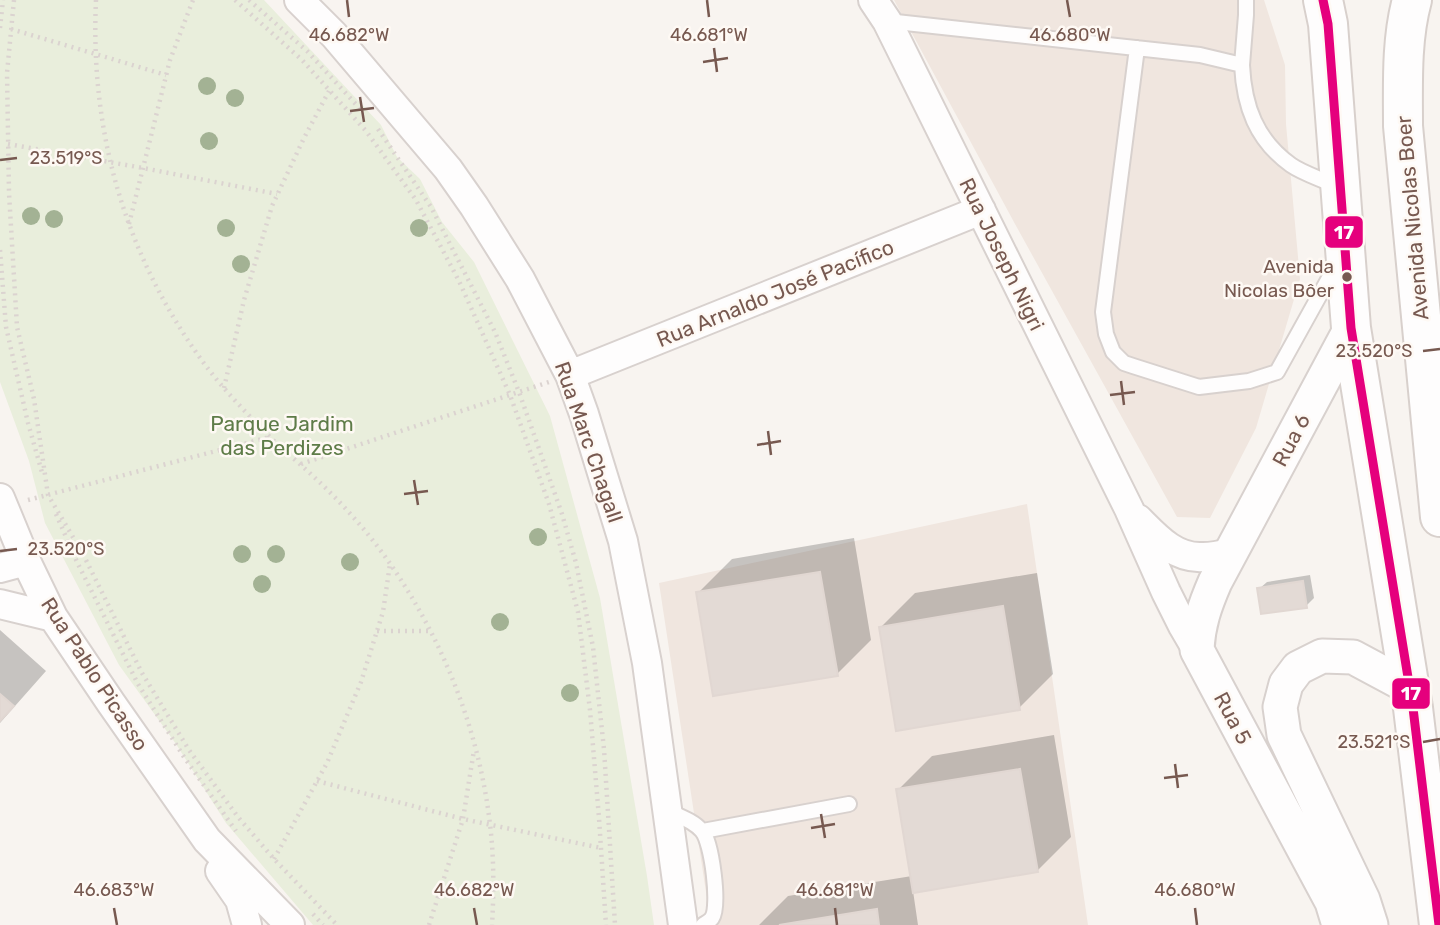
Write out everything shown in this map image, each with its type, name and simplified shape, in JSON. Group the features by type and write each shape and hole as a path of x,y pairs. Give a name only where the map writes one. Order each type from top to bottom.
{"main road":[{"path":"1323,0 1328,24 1351,328 1411,698 1439,925"},
{"name":"Avenida Nicolas Boer","path":"1412,0 1404,62 1403,126 1440,517"}],"street":[{"name":"Rua Marc Chagall","path":"299,0 334,35 448,169 520,279 570,375 623,541 647,663 683,925"},
{"name":"Rua Joseph Nigri","path":"880,10 1129,509"},
{"name":"Rua Arnaldo José Pacífico","path":"570,375 981,210"},
{"name":"Rua 6","path":"1197,650 1198,630 1205,605 1351,328"},
{"name":"Rua Pablo Picasso","path":"1,502 13,565 53,617 207,839 298,916"},
{"path":"1129,509 1160,540 1177,552 1202,557 1231,553"},
{"name":"Rua 5","path":"1129,509 1171,603 1332,902 1339,925"},
{"path":"0,604 53,617"},
{"path":"1371,925 1363,900 1284,736 1280,707 1286,684 1298,668 1322,656 1353,657 1411,698"},
{"name":"Rua Pablo Picasso","path":"207,839 213,860 240,900 247,925"}],"lane":[{"path":"1246,0 1242,65 1243,89 1248,109 1266,143 1292,166 1341,188"},
{"path":"880,10 1200,55 1242,65"},
{"path":"1137,48 1103,312 1106,334 1114,352 1124,363 1199,387 1249,381 1277,372 1345,249"},
{"path":"703,831 849,804"},
{"path":"668,811 703,831 708,846 716,901 713,917 703,925"}],"path":[{"path":"0,28 3,0"},
{"path":"13,0 7,73 9,193 17,327 34,399 48,495 83,554 142,673 189,750 238,817 337,925"},
{"path":"96,0 96,81 101,118 110,163 128,225 148,271 171,314 224,389 355,519 390,564 420,611 446,662 475,745 491,825 494,882 492,925"},
{"path":"128,225 170,60 193,0"},
{"path":"235,0 302,60 366,131 416,200 459,281 510,395 549,504 578,612 590,710 606,925"},
{"path":"249,0 307,51 368,118"},
{"path":"11,29 166,75"},
{"path":"224,389 244,300 272,206 329,91"},
{"path":"377,127 431,207 495,332 562,514 576,563 593,647 604,749 615,925"},
{"path":"8,144 277,194"},
{"path":"0,250 6,327 48,495 77,562 138,684 184,757 242,839"},
{"path":"300,464 570,375"},
{"path":"1,502 48,495 270,437"},
{"path":"274,859 327,763 360,682 383,612 390,564"},
{"path":"377,631 430,631"},
{"path":"429,925 463,819 475,745"},
{"path":"317,781 463,819 601,848"},
{"path":"298,916 323,925"}],"shaded area":[{"path":"894,0 1264,0 1285,65 1286,124 1300,279 1256,428 1210,518 1177,517"},
{"path":"1027,504 1088,925 711,925 659,583"}],"green space":[{"name":"Parque Jardim das Perdizes","path":"0,0 264,0 381,125 397,157 420,179 442,222 474,262 550,416 600,598 654,925 313,925 226,823 176,744 119,665 45,523 29,461 0,382"}],"building":[{"path":"820,572 838,676 713,696 696,592"},
{"path":"1303,581 1307,608 1261,614 1257,588"},
{"path":"1003,606 1020,710 896,731 879,627"},
{"path":"0,694 14,706 0,721"},
{"path":"1020,769 1038,872 913,893 896,789"},
{"path":"877,909 879,925 779,925"}],"transit line":[{"name":"17","path":"1323,0 1328,24 1351,328 1413,708 1439,925"}],"place":[{"name":"Avenida Nicolas Bôer","path":"1347,277"}]}
